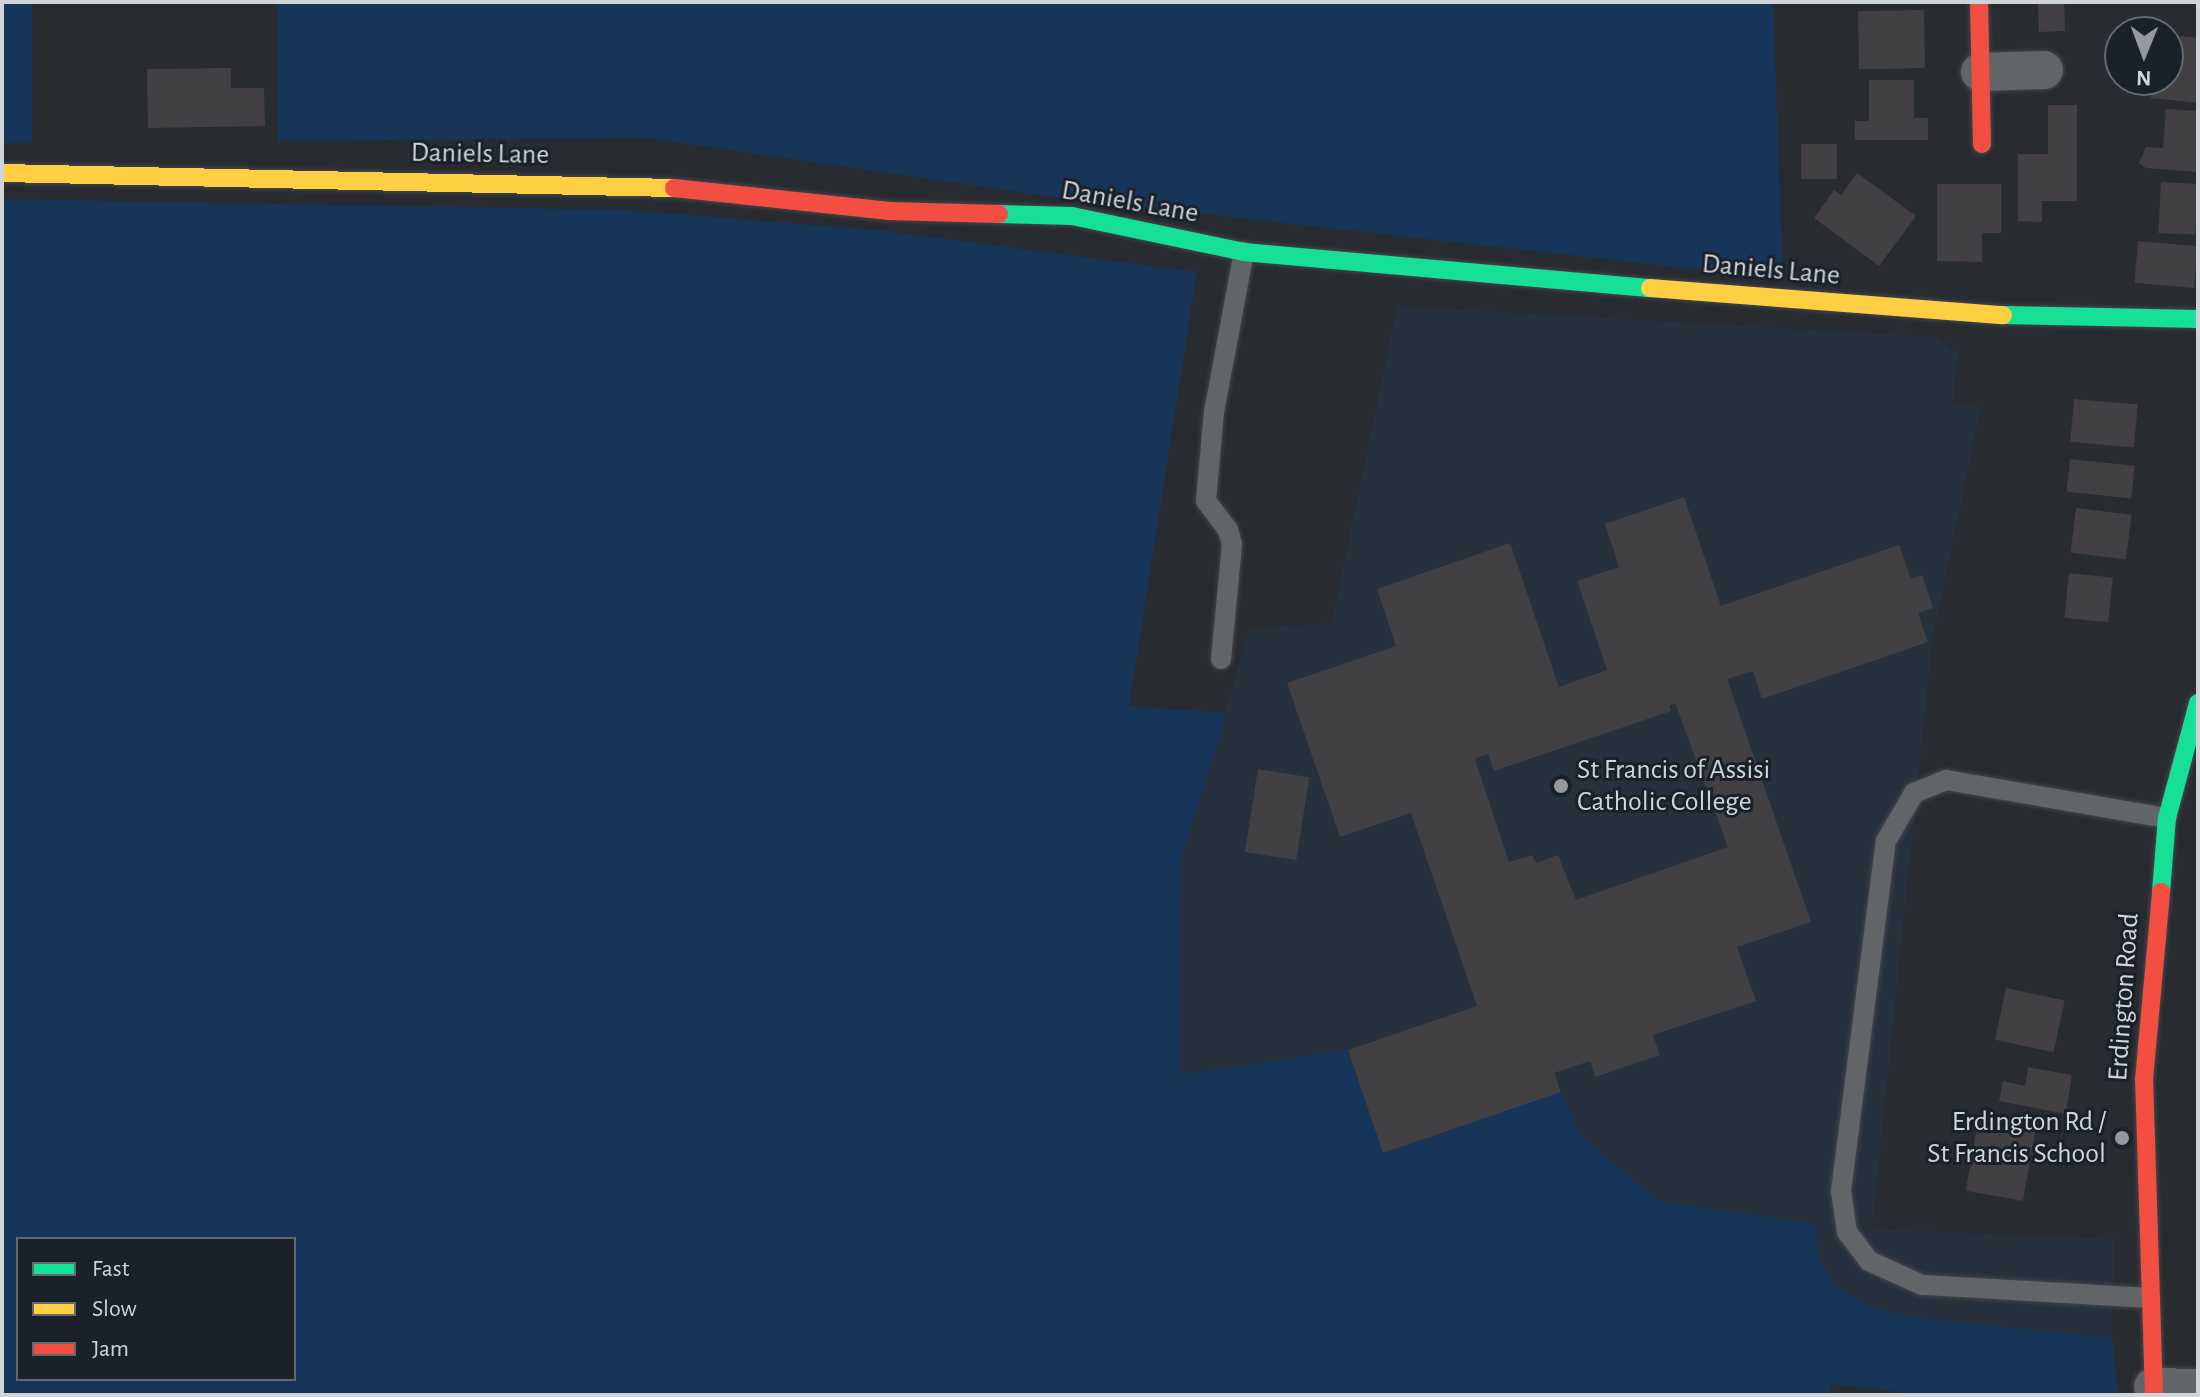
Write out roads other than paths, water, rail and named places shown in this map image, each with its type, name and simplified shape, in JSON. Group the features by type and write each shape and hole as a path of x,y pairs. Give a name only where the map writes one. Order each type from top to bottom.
{"street":[{"path":"1979,2 1982,144"},
{"path":"1980,72 2044,70"},
{"name":"Daniels Lane","path":"2,173 645,185 890,211 1072,216 1244,252 1938,314 2198,319"},
{"name":"Erdington Road","path":"2154,1391 2144,1080 2167,818 2198,703"},
{"path":"2154,1391 2198,1388"}],"lane":[{"path":"1221,659 1232,544 1206,501 1214,412 1244,252"},
{"path":"1936,337 1938,314"},
{"path":"2150,1298 1922,1285 1869,1261 1847,1232 1841,1191 1886,841 1914,793 1946,780 2167,818"}],"place":[{"name":"St Francis of Assisi Catholic College","path":"1561,786"},
{"name":"Erdington Rd / St Francis School","path":"2122,1138"}]}
